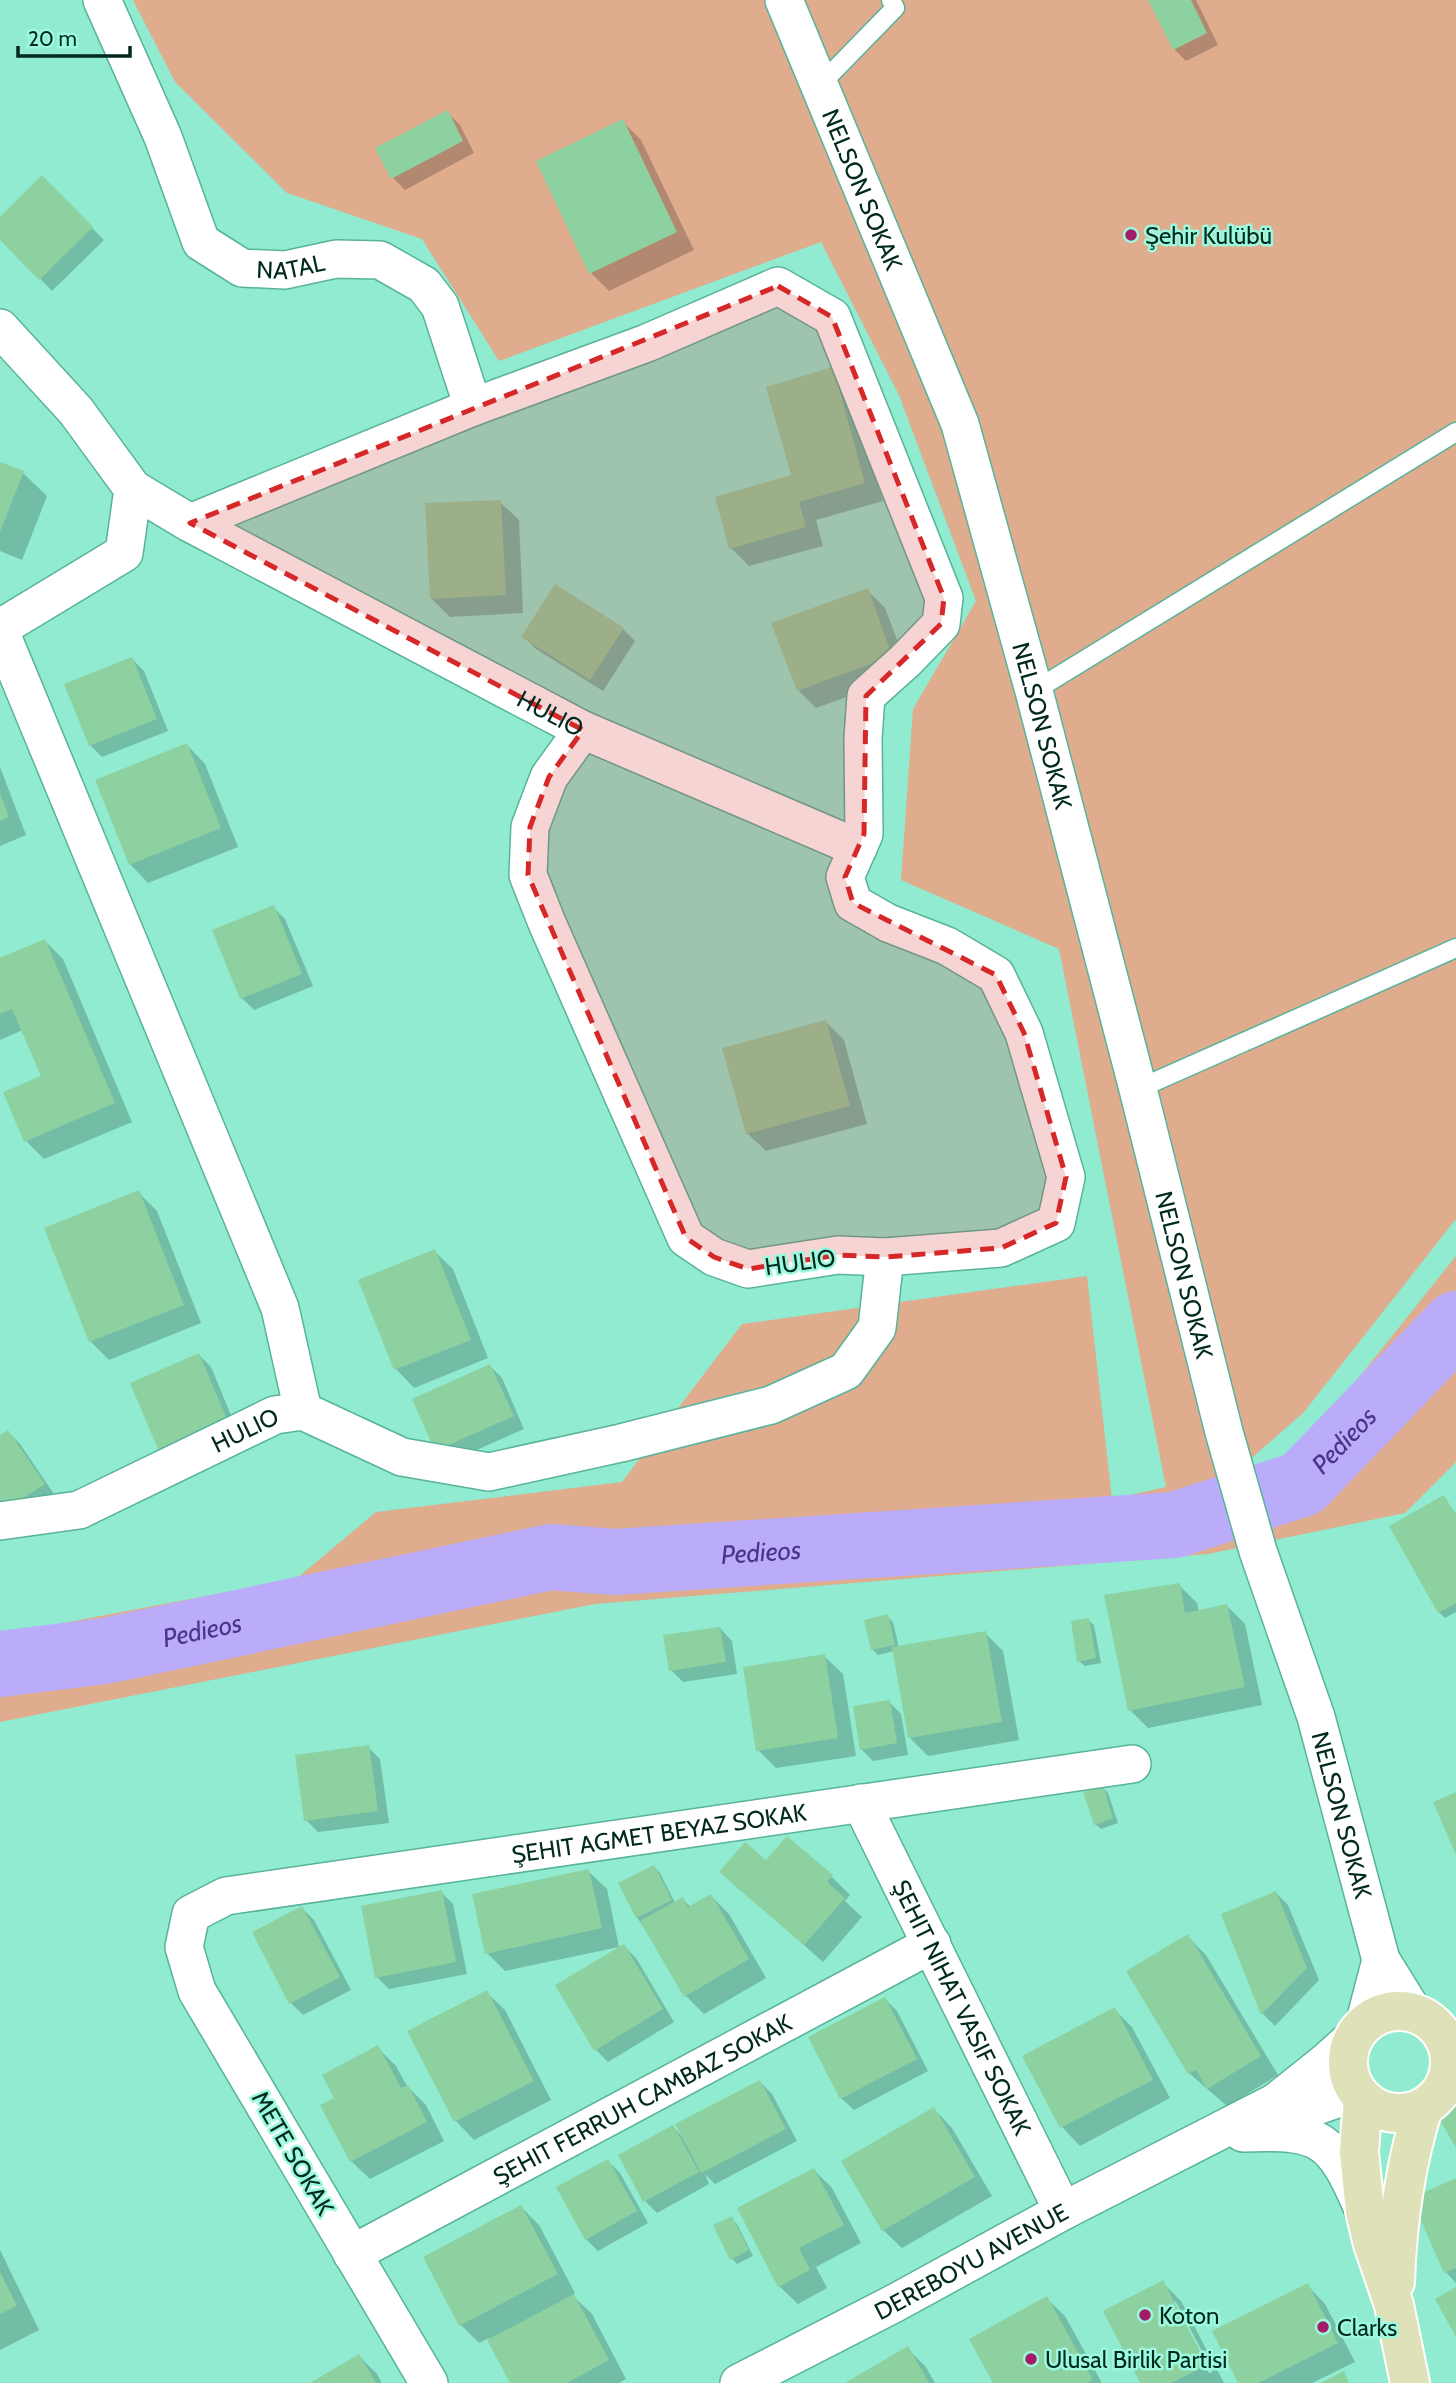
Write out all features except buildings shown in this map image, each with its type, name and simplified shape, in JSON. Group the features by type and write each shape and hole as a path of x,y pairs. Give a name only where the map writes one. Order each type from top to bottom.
{"main road":[{"path":"1416,2014 1428,2020 1444,2038 1453,2070 1435,2099 1423,2108 1407,2113 1391,2113 1378,2109 1360,2095 1349,2074 1351,2044 1360,2030 1375,2017 1388,2012 1416,2014 1456,2008"},
{"path":"1360,2095 1360,2182 1373,2244 1394,2305 1410,2383"},
{"path":"1394,2305 1403,2184 1423,2108"}],"street":[{"name":"NELSON SOKAK","path":"784,0 960,424 1034,691 1258,1551 1315,1717 1381,1960 1416,2014"},
{"name":"NATAL","path":"97,4 163,137 201,242 242,268 285,270 336,259 380,260 424,285 440,306 473,407"},
{"path":"190,523 473,407 647,343 778,286 832,317 944,598 941,624 866,696 863,738 864,834 845,877 853,903 888,923 947,946 996,975 1024,1033 1066,1177 1056,1223 1001,1248 885,1257"},
{"path":"0,328 76,411 133,489 124,553 0,630 280,1308 303,1411"},
{"name":"HULIO","path":"0,1521 79,1510 275,1415 303,1411 402,1457 489,1472 621,1443 771,1405 846,1371 877,1328 885,1257 838,1255 748,1269 714,1257 686,1238 528,875 530,827 549,777 583,730 190,523 133,489"},
{"path":"583,730 858,848"},
{"name":"ŞEHIT AGMET BEYAZ SOKAK","path":"191,1914 226,1896 1132,1764"},
{"name":"ŞEHIT NIHAT VASIF SOKAK","path":"861,1803 1063,2211"},
{"name":"METE SOKAK","path":"191,1914 184,1947 197,1991 429,2383"},
{"name":"ŞEHIT FERRUH CAMBAZ SOKAK","path":"352,2254 932,1944"},
{"name":"NELSON SOKAK","path":"1360,2030 1381,1960"},
{"name":"DEREBOYU AVENUE","path":"739,2383 895,2303 1063,2211 1276,2102 1318,2069 1360,2030"},
{"name":"DEREBOYU AVENUE","path":"1205,2138 1243,2133 1299,2111 1360,2095"},
{"path":"1243,2133 1287,2132 1321,2142 1342,2165 1367,2219"}],"lane":[{"path":"819,86 895,8 891,0"},
{"path":"1034,691 1456,432"},
{"path":"1138,1089 1456,948"}],"highlighted area":[{"path":"778,286 832,317 944,598 941,624 866,696 864,834 845,877 853,903 996,975 1024,1033 1066,1177 1056,1223 1001,1248 885,1257 838,1255 748,1269 714,1257 686,1238 528,875 530,827 549,777 583,730 190,523"}],"shaded area":[{"path":"133,0 1456,0 1456,1219 1304,1412 1238,1470 1285,1459 1325,1420 1456,1256 1456,1462 1405,1513 1208,1554 595,1604 0,1722 0,1635 296,1579 376,1512 622,1482 742,1324 1087,1276 1112,1499 1166,1487 1059,949 901,880 913,709 976,601 899,395 821,242 499,361 422,239 287,193 175,82"}],"waterway":[{"name":"Pedieos","path":"0,1664 105,1651 551,1557 614,1562 1174,1525 1302,1484 1456,1324"}],"place":[{"name":"Şehir Kulübü","path":"1131,235"},
{"name":"Koton","path":"1145,2315"},
{"name":"Clarks","path":"1323,2327"},
{"name":"Ulusal Birlik Partisi","path":"1031,2359"}]}
